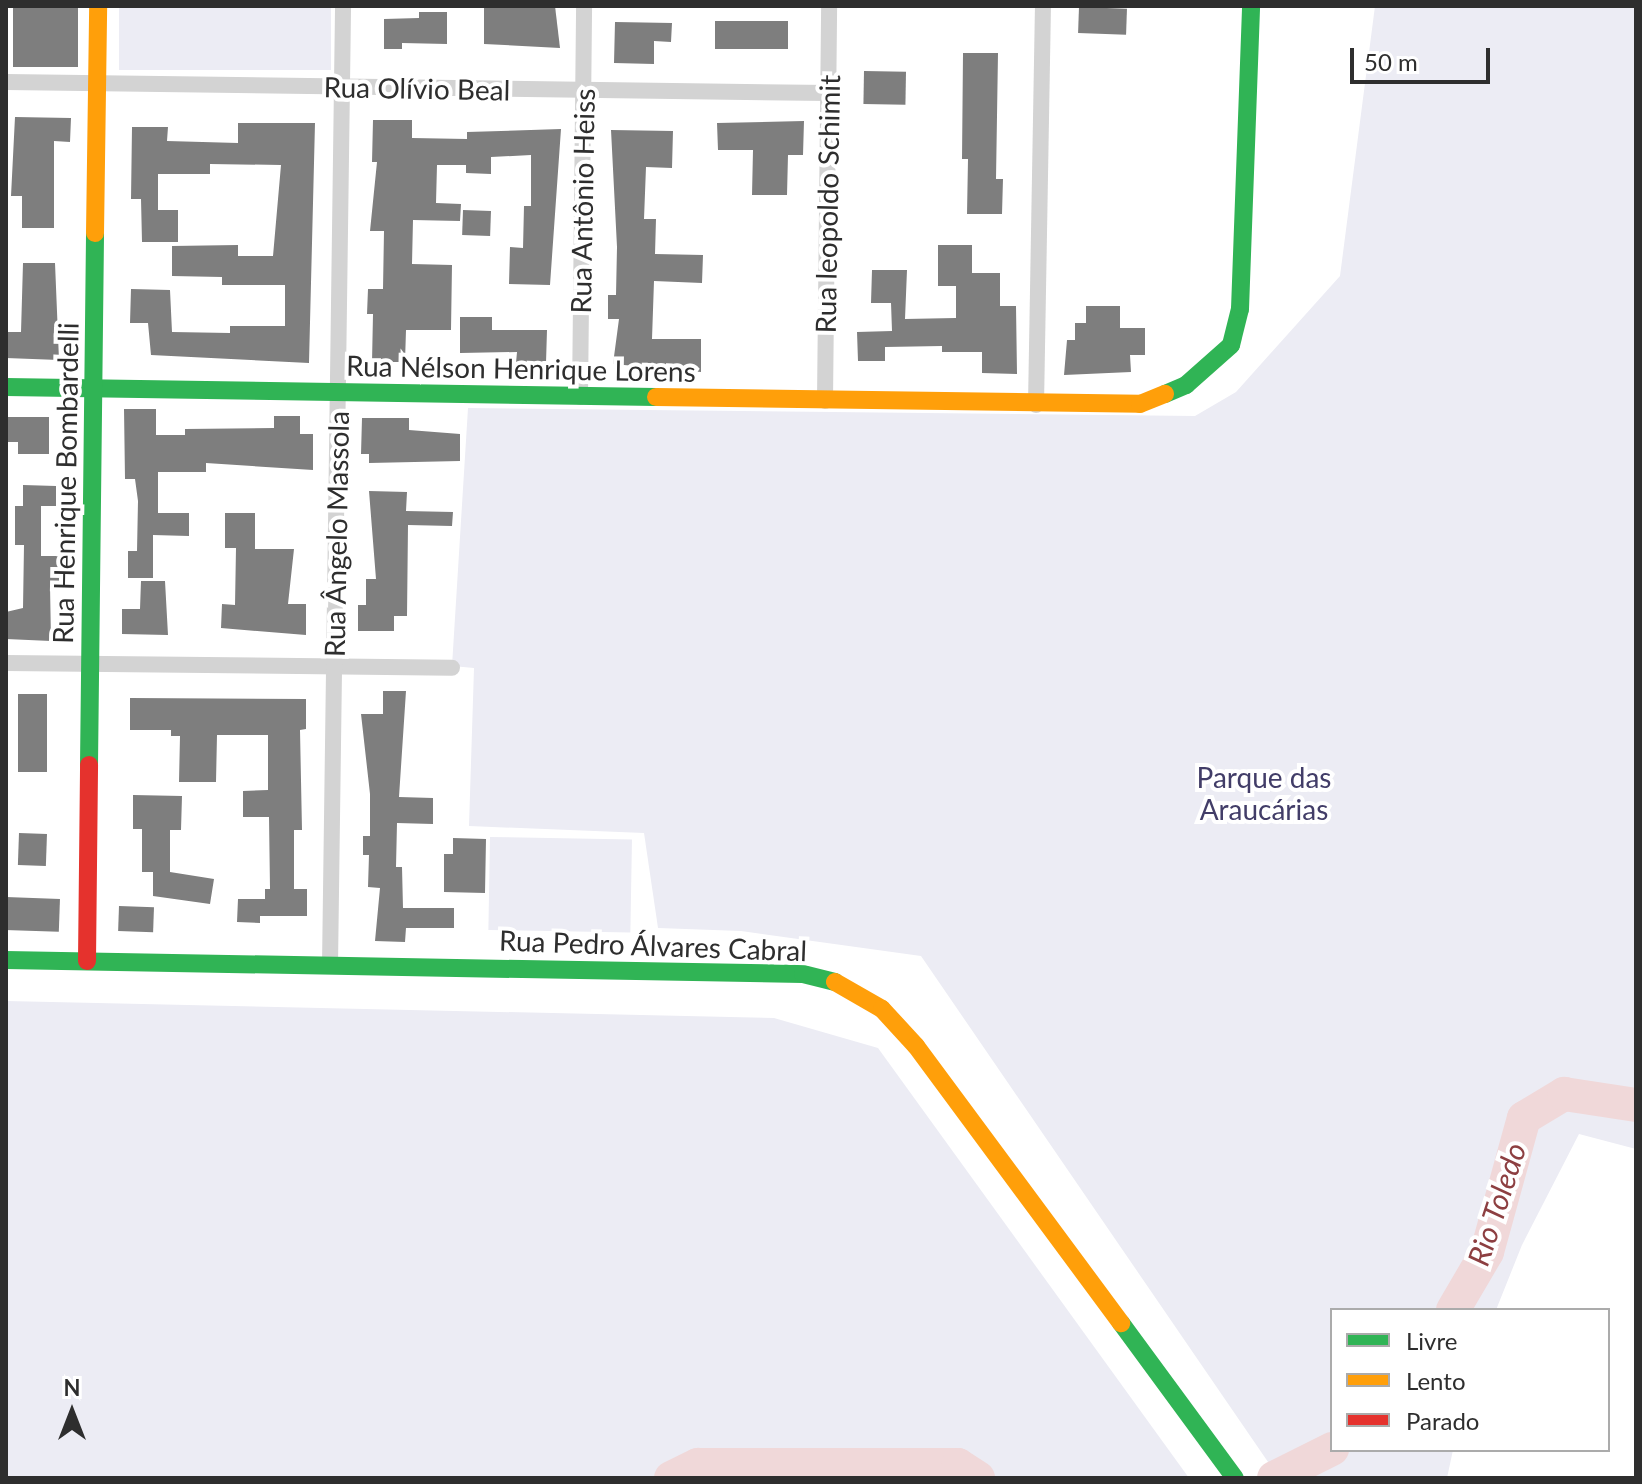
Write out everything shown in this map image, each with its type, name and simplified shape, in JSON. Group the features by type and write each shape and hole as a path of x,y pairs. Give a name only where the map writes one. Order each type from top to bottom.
{"street":[{"name":"Rua Henrique Bombardelli","path":"87,961 98,6"},
{"name":"Rua Ângelo Massola","path":"330,965 343,6"},
{"name":"Rua Antônio Heiss","path":"580,397 584,6"},
{"name":"Rua leopoldo Schimit","path":"825,401 829,6"},
{"path":"1036,405 1043,6"},
{"name":"Rua Nélson Henrique Lorens","path":"6,387 1104,407 1151,401 1186,385 1231,345 1240,309 1251,6"},
{"name":"Rua Olívio Beal","path":"6,82 829,93"},
{"path":"6,663 452,668"},
{"name":"Rua Pedro Álvares Cabral","path":"6,960 803,974 841,984 882,1009 916,1046 1235,1478"}],"green space":[{"path":"119,6 331,6 331,70 119,70"},
{"name":"Parque das Araucárias","path":"1375,6 1636,6 1636,1149 1579,1134 1522,1245 1497,1308 1330,1308 1330,1452 1453,1452 1447,1478 1279,1478 921,956 741,931 658,928 644,833 469,826 474,668 452,666 468,408 1195,416 1236,392 1340,276"},
{"path":"490,837 632,839 630,932 488,930"},
{"path":"6,1001 774,1018 878,1048 1189,1478 6,1478"}],"building":[{"path":"13,6 78,6 78,67 13,67"},
{"path":"484,6 555,6 560,48 484,44"},
{"path":"1079,7 1127,9 1126,35 1078,33"},
{"path":"419,12 447,12 447,44 402,43 402,49 384,49 384,19 419,18"},
{"path":"715,21 788,21 788,49 715,49"},
{"path":"615,22 672,23 671,42 654,41 654,64 614,63"},
{"path":"963,53 998,53 996,179 1003,179 1002,214 967,214 968,159 962,159"},
{"path":"864,71 906,72 905,105 863,104"},
{"path":"15,117 71,118 70,142 54,141 54,228 22,228 22,196 11,196"},
{"path":"373,120 412,120 412,138 467,139 467,132 561,129 550,285 509,284 510,247 523,248 524,206 531,206 531,155 491,157 491,174 466,173 466,165 437,165 436,203 461,204 460,221 413,220 412,264 452,265 451,330 406,330 405,362 372,362 373,314 367,314 368,289 383,289 384,231 370,231 377,162 372,162"},
{"path":"804,121 803,155 788,155 787,195 752,195 753,150 718,150 717,123"},
{"path":"238,123 315,123 309,363 151,355 148,323 130,323 131,289 170,290 172,332 230,333 230,326 285,326 285,285 222,285 222,277 172,276 172,246 238,245 238,256 273,256 281,165 210,164 210,174 158,174 158,210 178,210 178,242 142,242 141,199 131,199 132,127 168,127 167,141 238,143"},
{"path":"611,130 673,131 672,168 646,167 644,219 656,219 655,254 703,255 702,283 654,281 652,339 701,339 701,372 613,364 619,319 608,319 608,295 616,295 617,247"},
{"path":"463,210 491,211 490,236 462,235"},
{"path":"938,245 972,245 972,273 1000,273 1000,306 1016,306 1017,374 982,373 982,352 942,352 942,346 885,347 885,361 858,361 857,332 892,331 891,303 871,303 872,270 907,270 905,319 956,318 956,286 938,286"},
{"path":"23,263 55,263 59,360 6,358 6,332 21,332"},
{"path":"1086,306 1120,306 1120,328 1145,328 1145,355 1130,355 1131,372 1064,375 1067,340 1075,340 1075,323 1086,323"},
{"path":"460,317 492,317 492,330 547,330 546,363 516,363 517,352 460,353"},
{"path":"124,409 156,409 156,435 185,435 185,429 274,428 274,416 300,416 300,434 313,434 313,470 206,463 206,472 158,472 158,513 189,513 189,536 153,535 153,578 128,578 128,551 137,551 138,501 135,479 125,479"},
{"path":"6,417 49,417 49,454 18,454 18,442 6,442"},
{"path":"362,418 409,418 409,430 460,434 460,461 369,463 369,454 361,454"},
{"path":"23,485 56,486 56,506 41,506 41,556 60,556 59,586 50,585 51,641 6,639 6,612 23,608 24,545 15,545 15,506 23,506"},
{"path":"369,491 407,492 406,511 453,512 452,526 408,525 407,616 394,616 394,631 358,631 358,605 366,605 366,579 376,579"},
{"path":"225,513 255,513 255,549 294,549 288,604 306,604 306,635 221,628 222,604 235,605 236,548 225,548"},
{"path":"141,581 165,581 168,635 122,634 122,609 140,609"},
{"path":"383,691 406,691 399,797 433,798 433,824 397,823 396,867 402,867 403,908 454,908 454,928 406,928 405,942 375,941 380,888 368,887 369,855 363,855 363,836 370,836 370,794 361,714 383,714"},
{"path":"18,694 47,694 47,772 18,772"},
{"path":"130,698 306,699 306,729 300,730 302,830 294,830 294,889 307,889 307,916 260,916 260,923 237,922 238,899 265,899 265,889 270,889 269,817 243,817 243,791 268,790 268,735 217,735 216,782 179,782 180,736 171,736 171,730 130,730"},
{"path":"133,795 182,796 181,830 170,830 170,872 214,879 210,904 153,896 153,872 142,872 142,829 133,829"},
{"path":"19,833 47,834 46,866 18,865"},
{"path":"453,838 486,839 485,893 444,892 444,854 453,854"},
{"path":"6,897 60,899 59,932 6,930"},
{"path":"119,906 154,907 153,932 118,931"}],"waterway":[{"name":"Rio Toledo","path":"1454,1308 1487,1252 1524,1118 1564,1094 1636,1105"},
{"name":"Rio Toledo","path":"1274,1478 1330,1450"},
{"name":"Rio Toledo","path":"671,1478 698,1465 958,1465 978,1478"}],"traffic: fast":[{"path":"1165,394 1186,385 1231,345 1240,309 1251,6"},
{"path":"89,765 95,233"},
{"path":"6,387 656,397"},
{"path":"6,960 803,974 835,982"},
{"path":"1121,1323 1235,1478"}],"traffic: slow":[{"path":"95,233 98,6"},
{"path":"656,397 1140,404 1165,394"},
{"path":"835,982 882,1009 916,1046 1121,1323"}],"traffic: jam":[{"path":"87,961 89,765"}]}
